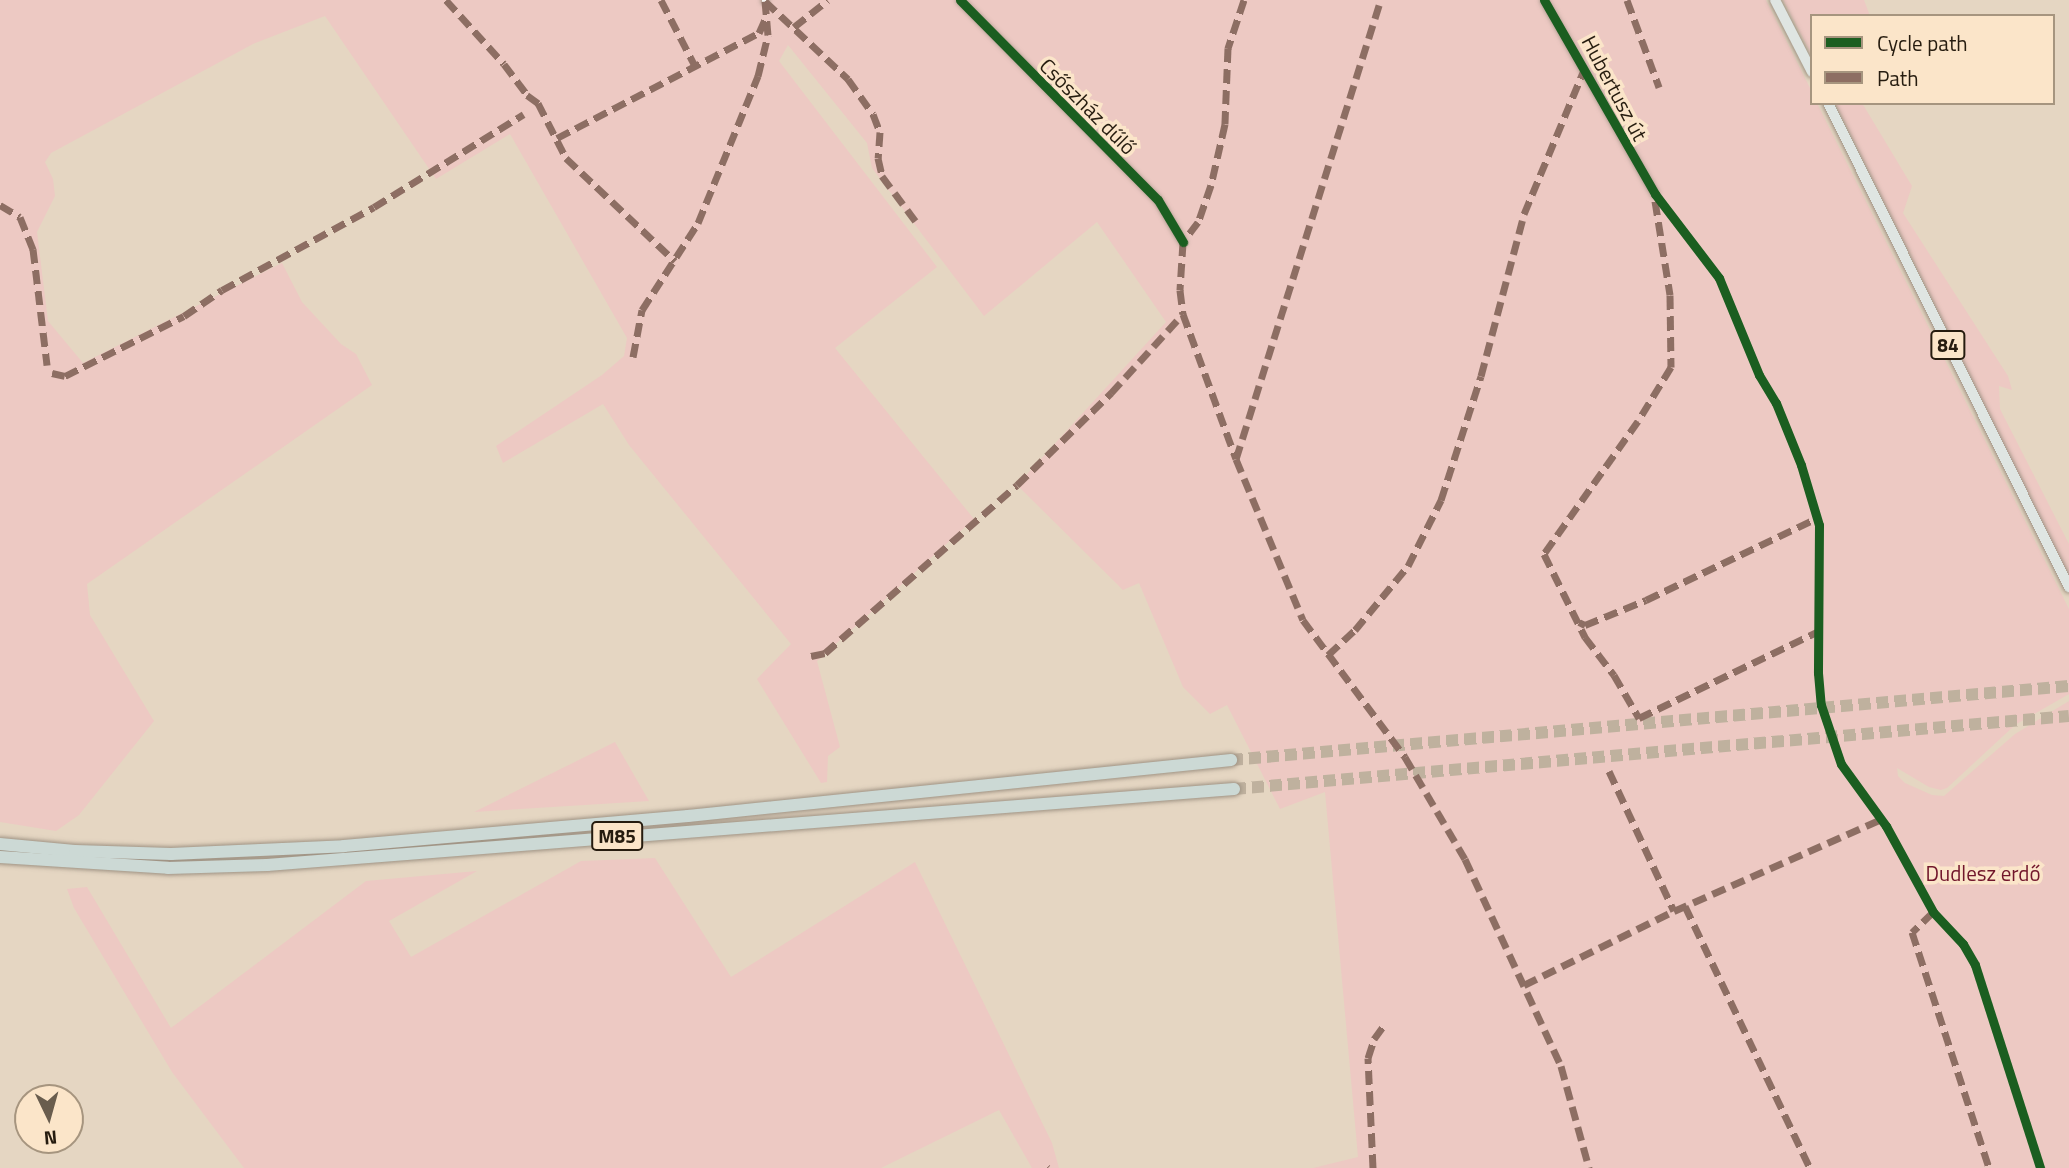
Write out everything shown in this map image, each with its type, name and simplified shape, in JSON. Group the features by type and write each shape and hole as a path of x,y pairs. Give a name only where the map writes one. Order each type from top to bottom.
{"highway":[{"name":"M85","path":"0,844 75,851 171,854 344,846 688,816 1231,760"},
{"name":"M85","path":"0,858 168,868 267,865 1234,789"}],"main road":[{"path":"1775,0 1810,68"},
{"name":"84","path":"1829,105 2069,587"}],"street":[{"name":"Csőszház dűlő","path":"960,0 1158,200 1183,242"},
{"name":"Hubertusz út","path":"1544,0 1655,194"}],"green space":[{"name":"Dudlesz erdő","path":"0,0 1766,0 1810,88 1810,105 1818,105 2069,609 2069,694 2015,725 1947,788 1941,790 1929,787 1897,768 1898,776 1905,783 1932,795 1944,796 2015,734 2069,701 2069,1168 1313,1168 1358,1157 1325,792 1280,809 1227,705 1210,714 1183,687 1139,583 1123,590 1017,485 1166,322 1097,222 984,316 872,168 867,143 788,45 779,61 937,267 835,348 974,519 817,661 840,747 828,756 827,782 821,783 757,679 791,644 629,445 603,404 503,463 496,446 602,375 624,356 627,338 510,134 436,179 325,16 253,44 51,153 45,162 53,179 55,196 37,232 48,321 83,363 282,263 302,302 341,344 356,354 372,385 87,584 90,615 154,721 79,815 56,831 0,822"},
{"path":"1783,0 1864,0 1869,14 1810,14 1810,52"},
{"path":"1836,105 1863,105 1912,186 1903,213 2008,376 2012,390 1999,386 2000,409 2069,544 2069,576"},
{"path":"615,742 649,801 474,812"},
{"path":"655,858 731,977 915,862 1052,1143 1059,1168 1032,1168 999,1110 881,1168 244,1168 172,1072 74,908 67,889 87,887 171,1028 366,881 477,871 389,921 411,957 581,861"}],"tunnel":[{"path":"1231,760 2069,686"},
{"path":"1234,789 2069,716"}],"marked path":[{"path":"446,0 504,64 527,95 538,103 566,158 675,261"},
{"path":"661,0 694,64"},
{"path":"794,27 828,0"},
{"path":"1244,0 1228,48 1225,124 1211,185 1198,222 1183,242 1180,290 1183,314 1236,459 1303,620 1405,757 1465,859 1561,1066 1589,1168"},
{"path":"1236,459 1381,0"},
{"path":"1627,0 1659,87"},
{"path":"765,1 848,79 873,114 880,132 878,158 882,176 917,223"},
{"path":"633,357 642,310 698,223 758,76 768,35 765,1"},
{"path":"557,138 759,33 766,17"},
{"path":"1328,655 1355,630 1408,566 1441,500 1481,376 1524,214 1583,72"},
{"path":"52,373 65,376 184,316 222,290 374,207 524,114"},
{"path":"1655,201 1670,295 1671,367 1638,421 1544,554 1585,637 1614,675 1639,718 1819,631"},
{"path":"0,205 20,217 33,249 47,365"},
{"path":"811,656 825,653 1017,485 1111,393 1183,314"},
{"path":"1579,622 1585,625 1646,600 1817,518"},
{"path":"1609,771 1674,911"},
{"path":"1524,985 1674,911 1879,820"},
{"path":"1685,906 1810,1168"},
{"path":"1930,906 1933,912 1912,932 1989,1168"},
{"path":"1373,1168 1368,1058 1374,1039 1384,1025"}],"cycle path":[{"path":"960,0 1158,200 1183,242"},
{"path":"1544,0 1655,194 1719,278 1759,375 1776,403 1801,465 1819,525 1818,673 1821,705 1841,764 1886,826 1933,912 1963,944 1975,965 2040,1168"}]}
